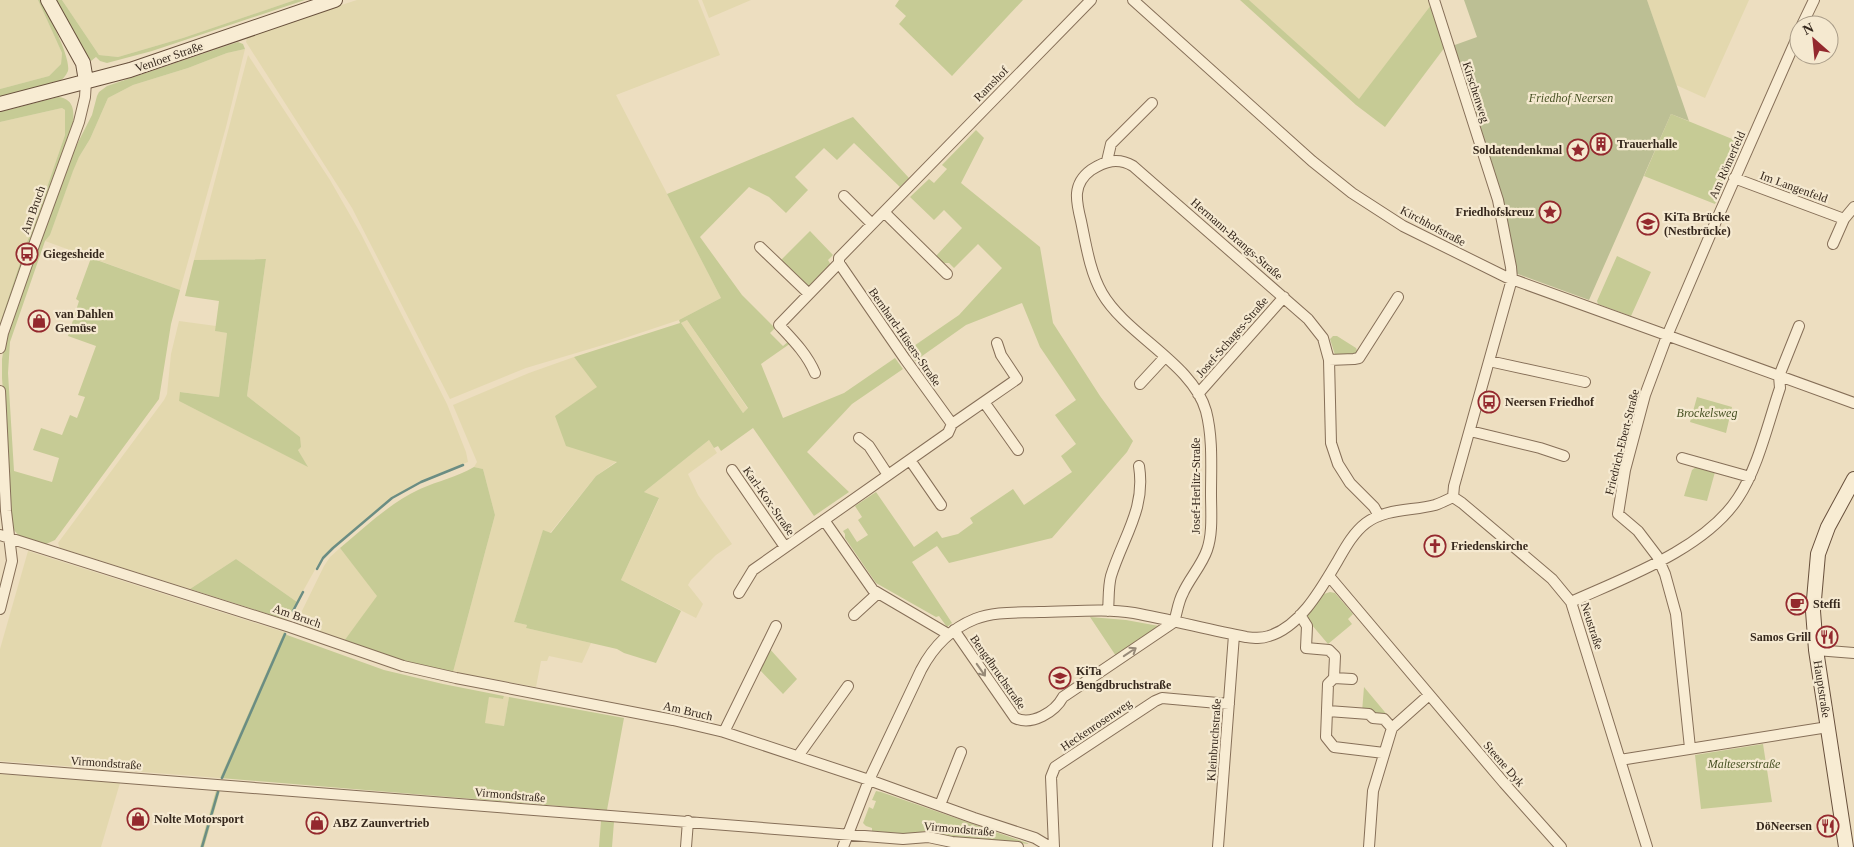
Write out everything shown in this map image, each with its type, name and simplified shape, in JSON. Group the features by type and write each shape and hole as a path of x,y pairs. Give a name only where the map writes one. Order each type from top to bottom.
{"main road":[{"path":"48,0 83,63 86,81"},
{"name":"Venloer Straße","path":"0,104 130,70 335,0"},
{"name":"Hauptstraße","path":"1846,847 1816,650 1813,611 1818,554 1828,527 1854,479"}],"street":[{"name":"Ramshof","path":"884,212 1091,0"},
{"name":"Kirchhofstraße","path":"1133,0 1312,161 1352,193 1403,226 1512,279 1854,404"},
{"name":"Kirschenweg","path":"1434,0 1498,200 1512,279"},
{"path":"1807,15 1814,0"},
{"name":"Am Römerfeld","path":"1667,336 1734,178 1789,55"},
{"name":"Am Bruch","path":"0,348 3,333 26,267 79,122 85,98 86,81"},
{"path":"1107,161 1112,144 1152,104"},
{"name":"Hermann-Brangs-Straße","path":"1107,161 1121,160 1133,166 1284,297 1308,319 1323,338 1329,360 1331,443 1338,464 1350,483 1374,507 1379,516"},
{"name":"Josef-Herlitz-Straße","path":"1107,161 1089,172 1077,188 1076,201 1092,268 1102,293 1122,318 1179,370 1198,394 1206,410 1210,440 1211,520 1207,550 1182,594 1174,622"},
{"name":"Im Langenfeld","path":"1734,178 1844,219"},
{"path":"844,196 872,224"},
{"path":"1833,244 1844,219 1854,207"},
{"path":"815,373 795,342 779,325 839,263 840,258 884,212 947,274"},
{"path":"760,247 809,294"},
{"name":"Bernhard-Hüsers-Straße","path":"839,263 952,424"},
{"path":"1453,497 1454,486 1512,279"},
{"name":"Josef-Schages-Straße","path":"1198,394 1284,297"},
{"path":"1329,360 1359,358 1398,297"},
{"path":"1571,602 1659,561 1698,538 1720,520 1737,499 1750,477 1780,388 1780,376 1799,326"},
{"name":"Friedrich-Ebert-Straße","path":"1667,336 1645,395 1625,470 1618,514 1638,531 1659,561 1676,614 1690,748"},
{"name":"Karl-Kox-Straße","path":"739,593 753,570 948,433 952,424 1018,379 1001,355 997,343"},
{"path":"1140,384 1165,357"},
{"path":"1489,362 1585,382"},
{"path":"0,391 6,511 5,536 12,561 0,609"},
{"path":"984,402 1018,450"},
{"path":"1470,431 1540,448 1564,456"},
{"path":"859,438 869,446 888,475"},
{"path":"1682,458 1750,477"},
{"path":"910,460 941,505"},
{"path":"1108,611 1111,578 1139,506 1141,482 1138,466"},
{"name":"Karl-Kox-Straße","path":"732,470 786,547"},
{"name":"Bengdbruchstraße","path":"843,847 869,780 929,655 951,632 975,619 997,614 1108,611 1133,613 1234,635 1258,638 1270,636 1288,627 1300,615 1329,576 1354,535 1364,524 1379,516 1437,505 1453,497"},
{"name":"Neustraße","path":"1453,497 1552,579 1571,602 1647,847"},
{"path":"824,520 873,590 951,632"},
{"name":"Am Bruch","path":"5,536 290,627 403,666 724,732 1035,838 1050,847"},
{"name":"Steene Dyk","path":"1329,576 1504,783 1561,847"},
{"path":"854,615 878,593"},
{"path":"1300,615 1307,626 1306,648 1330,650 1335,656 1334,678 1328,684 1326,737 1334,747 1384,753"},
{"name":"Bengdbruchstraße","path":"951,632 1015,718 1022,722 1035,720 1059,704 1064,697 1174,622"},
{"name":"Am Bruch","path":"724,732 776,626"},
{"name":"Kleinbruchstraße","path":"1218,847 1234,635"},
{"path":"1816,650 1854,653"},
{"path":"1334,678 1352,679"},
{"path":"798,756 848,686"},
{"path":"1369,847 1373,792 1392,728 1429,695"},
{"name":"Heckenrosenweg","path":"1054,847 1051,777 1055,767 1154,701 1162,698 1229,704"},
{"path":"1328,711 1369,714 1374,718 1384,719 1392,728"},
{"path":"1620,760 1828,726"},
{"path":"940,805 961,752"},
{"name":"Virmondstraße","path":"0,768 903,839 931,837 955,845 1018,847"},
{"path":"686,847 688,821"}],"shaded area":[{"path":"0,0 38,0 62,53 61,64 49,76 0,89"},
{"path":"62,0 295,0 183,38 118,57 99,55"},
{"path":"357,0 698,0 720,55 616,95 721,298 679,320 526,368 450,399 352,208 246,42 247,38 257,32"},
{"path":"702,0 751,0 709,18"},
{"path":"1249,0 1430,0 1431,5 1359,100"},
{"path":"1647,0 1749,0 1705,98 1676,85"},
{"path":"245,49 226,127 180,290 45,241 50,235 73,170 90,139 108,98 133,85 188,68 227,53"},
{"path":"248,55 330,180 361,234 447,404 466,452 468,462 420,481 392,498 322,557 297,602 236,559 190,589 60,548 58,543 164,400 167,394 171,354 179,321 216,326 216,331 227,333 219,397 181,392 179,401 307,466 298,450 300,437 247,396 266,259 194,260"},
{"path":"62,108 65,110 65,135 22,254 0,323 0,122"},
{"path":"687,320 748,409 743,413 681,323"},
{"path":"574,357 598,387 555,416 617,461 596,476 550,533 543,531 514,622 527,625 526,628 591,643 582,663 549,656 547,661 541,661 536,687 453,672 495,515 483,469 474,467 477,462 453,405 529,373"},
{"path":"709,440 717,453 688,474 698,495 732,544 716,555 688,585 703,604 696,618 621,580 659,499 644,492"},
{"path":"340,548 378,596 344,641 300,625 298,619 324,566"},
{"path":"28,551 284,632 220,778 0,761 0,649"},
{"path":"504,696 509,697 504,726 484,723 489,697 503,699"},
{"path":"0,774 120,783 101,847 0,847"}],"green space":[{"path":"38,0 41,0 58,36 66,56 68,71 64,78 58,82 0,99 0,89 49,76 61,64 62,53"},
{"path":"53,0 62,0 99,55 118,57 183,38 295,0 305,0 152,51 107,63 100,61 96,57 91,61"},
{"path":"899,0 1023,0 952,76 899,24 906,16 895,6"},
{"path":"1240,0 1249,0 1359,99 1431,5 1445,47 1385,127 1356,105"},
{"name":"Friedhof Neersen","path":"1464,0 1647,0 1689,121 1671,114 1589,300 1515,273 1452,46 1477,37"},
{"path":"238,42 243,44 245,49 227,53 188,68 133,85 108,98 90,139 79,157 50,235 45,241 10,342 8,373 14,471 52,482 59,458 33,450 41,428 62,435 70,415 77,418 85,397 78,395 96,346 68,336 79,301 76,299 91,258 180,290 171,324 159,399 55,540 46,544 20,537 13,529 2,378 5,340 69,160 92,115 97,96 107,86"},
{"path":"58,97 68,100 70,103 73,111 73,126 0,328 22,254 65,135 65,110 62,108 0,122 0,112"},
{"path":"1671,114 1742,143 1715,204 1644,176"},
{"path":"853,117 909,178 900,187 854,143 837,160 824,148 795,177 808,190 786,213 769,197 749,187 700,237 742,295 775,328 770,333 783,346 789,341 791,343 761,364 783,418 844,393 895,358 903,369 852,404 807,452 849,492 814,516 753,428 721,451 718,446 714,448 709,440 644,492 659,498 621,580 681,611 656,663 617,649 526,628 527,625 514,622 543,530 551,533 596,476 617,462 566,446 555,416 597,387 574,357 680,323 679,320 721,298 667,194","holes":["687,320 748,408 743,413 681,323"]},
{"path":"976,130 984,138 961,183 1040,247 1053,323 1100,396 1133,441 1127,452 1052,538 949,563 937,546 912,562 952,623 947,627 939,616 936,617 876,583 845,538 843,531 848,528 857,542 868,535 858,520 862,517 855,506 876,492 914,547 937,531 942,538 958,534 973,523 970,518 1013,489 1024,505 1072,472 1061,456 1076,444 1055,415 1076,400 1040,347 1022,303 966,325 915,361 908,350 959,315 1002,268 978,244 954,268 949,263 943,263 936,256 962,228 944,210 934,220 910,197 929,179 934,183 947,169 942,165"},
{"path":"810,231 833,255 828,260 831,265 809,287 781,260"},
{"path":"1617,256 1651,272 1631,316 1598,304 1597,301"},
{"path":"266,259 247,396 300,437 301,447 298,450 308,467 179,401 180,392 219,397 227,333 215,331 219,301 185,296 194,260"},
{"path":"1333,336 1337,336 1356,348 1358,353 1354,356 1335,355 1330,339"},
{"name":"Brockelsweg","path":"1697,397 1732,407 1726,433 1690,422"},
{"path":"474,467 483,469 495,515 453,672 388,657 344,641 377,596 340,548 398,501 420,489 461,474"},
{"path":"1696,467 1715,472 1707,501 1684,496 1692,470"},
{"path":"236,559 297,602 287,620 190,589"},
{"path":"1335,593 1353,614 1348,619 1352,624 1328,644 1306,618 1324,594"},
{"path":"1090,617 1126,620 1159,626 1116,656"},
{"path":"284,632 287,635 384,670 504,696 503,699 489,697 485,723 504,726 509,697 624,718 607,810 220,778"},
{"path":"768,647 797,679 783,694 758,668"},
{"path":"1364,687 1389,717 1362,712"},
{"name":"Malteserstraße","path":"1763,744 1772,802 1701,809 1695,755"},
{"path":"216,791 220,791 204,847 200,847"},
{"path":"876,791 1030,844 948,837 937,832 925,831 913,834 872,831 872,828 863,823 869,807 873,809 876,801 872,800"},
{"path":"601,821 614,822 612,847 599,847"}],"waterway":[{"path":"317,569 323,558 333,548 392,498 421,482 463,465"},
{"path":"293,611 303,592"},
{"path":"222,778 285,634"},
{"path":"202,847 218,792"}],"place":[{"name":"Trauerhalle","path":"1601,144"},
{"name":"Soldatendenkmal","path":"1578,150"},
{"name":"Friedhofskreuz","path":"1550,212"},
{"name":"KiTa Brücke (Nestbrücke)","path":"1648,224"},
{"name":"Giegesheide","path":"27,254"},
{"name":"van Dahlen Gemüse","path":"39,321"},
{"name":"Neersen Friedhof","path":"1489,402"},
{"name":"Friedenskirche","path":"1435,546"},
{"name":"Steffi","path":"1797,604"},
{"name":"Samos Grill","path":"1827,637"},
{"name":"KiTa Bengdbruchstraße","path":"1060,678"},
{"name":"Nolte Motorsport","path":"138,819"},
{"name":"ABZ Zaunvertrieb","path":"317,823"},
{"name":"DöNeersen","path":"1828,826"}]}
